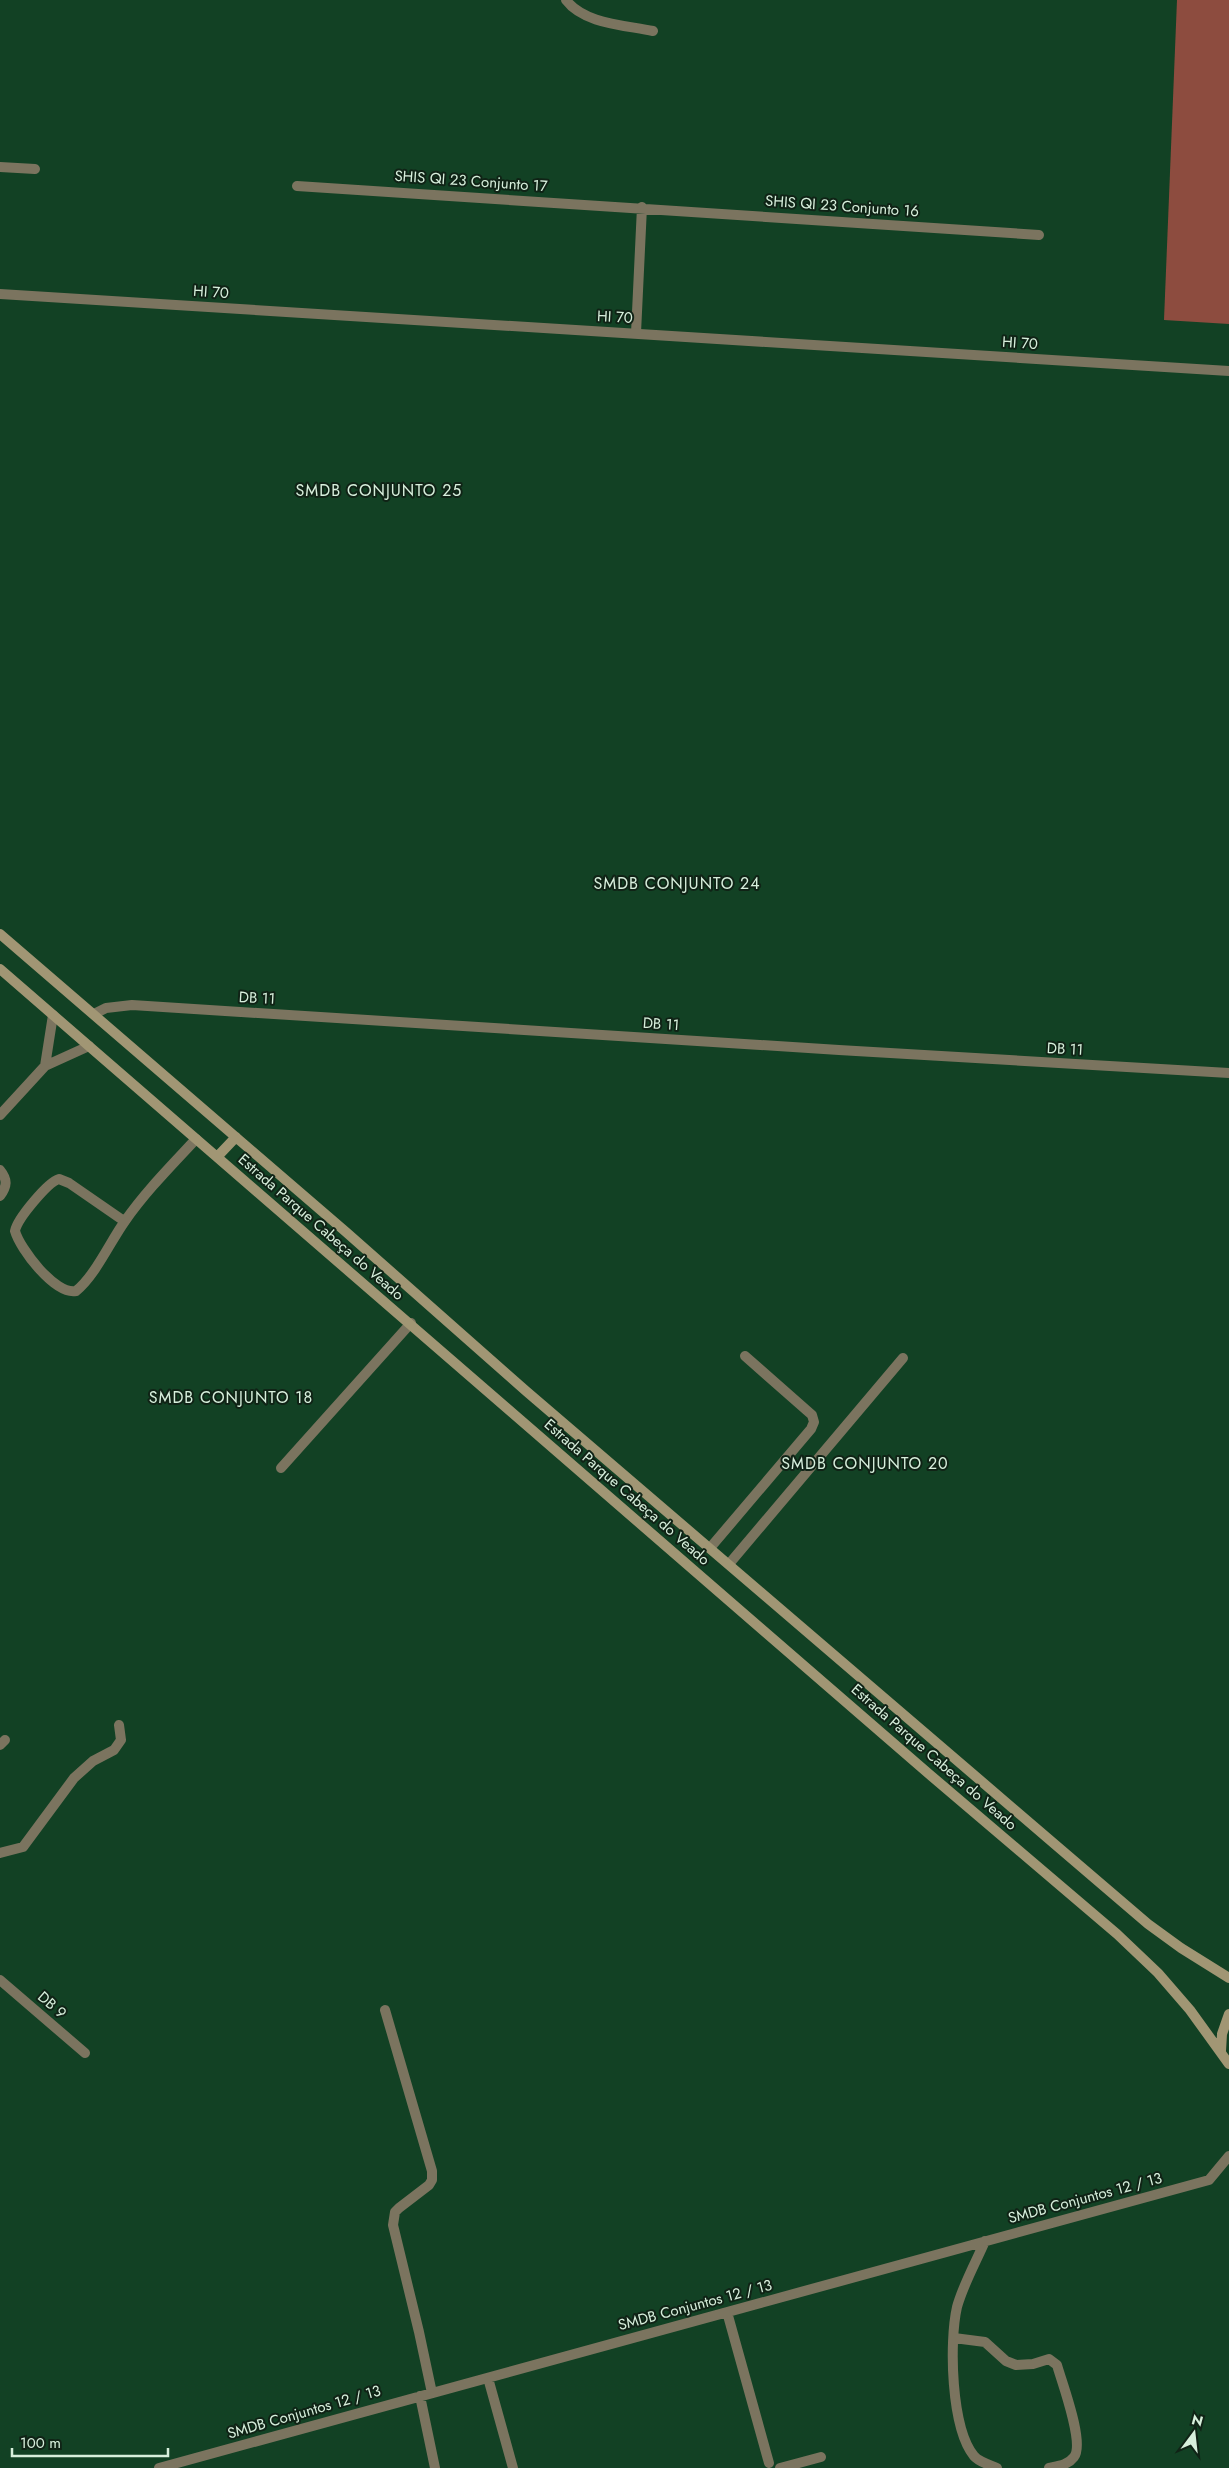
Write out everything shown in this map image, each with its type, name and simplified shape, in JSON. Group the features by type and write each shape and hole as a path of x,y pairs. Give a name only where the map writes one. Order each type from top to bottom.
{"main road":[{"name":"Estrada Parque Cabeça do Veado","path":"0,934 236,1137 526,1391 1148,1924 1181,1948 1229,1978"},
{"name":"Estrada Parque Cabeça do Veado","path":"1,971 411,1323 929,1774 1117,1934 1158,1972 1221,2051 1229,2064"},
{"path":"216,1157 236,1137"},
{"path":"1221,2051 1222,2034 1229,2014"}],"street":[{"path":"566,0 572,8 586,16 653,31"},
{"path":"0,167 35,169"},
{"name":"SHIS QI 23 Conjunto 17","path":"298,186 642,207"},
{"path":"636,333 642,207"},
{"name":"SHIS QI 23 Conjunto 16","path":"642,207 1039,235"},
{"name":"HI 70","path":"0,294 1229,371"},
{"name":"DB 11","path":"94,1014 106,1008 132,1005 1229,1073"},
{"path":"45,1066 53,1015"},
{"path":"0,1115 45,1066 89,1046"},
{"path":"124,1221 69,1183 59,1179 50,1184 19,1220 15,1231 21,1244 42,1272 57,1286 70,1292 81,1287 124,1221 152,1186 196,1139"},
{"path":"0,1170 6,1178 6,1183 0,1196"},
{"path":"281,1468 411,1323"},
{"path":"710,1548 811,1429 814,1422 812,1415 745,1356"},
{"path":"729,1564 903,1358"},
{"path":"0,1854 23,1847 74,1778 93,1761 114,1750 121,1740 119,1725"},
{"name":"DB 9","path":"0,1980 85,2053"},
{"path":"385,2010 433,2176 429,2185 395,2212 393,2225 420,2332 432,2393"},
{"name":"SMDB Conjuntos 12 / 13","path":"158,2468 1208,2180 1229,2156"},
{"path":"985,2240 958,2305 954,2338 956,2398 958,2418 965,2440 975,2457 997,2468"},
{"path":"727,2312 773,2467 821,2457"},
{"path":"954,2338 985,2342 1006,2361 1016,2365 1033,2364 1049,2359 1057,2365 1078,2443 1074,2457 1069,2462 1049,2468"},
{"path":"488,2378 513,2468"},
{"path":"420,2396 435,2468"}],"shaded area":[{"path":"1177,0 1229,0 1229,324 1164,320"}],"district":[{"name":"SMDB CONJUNTO 25","path":"379,490"},
{"name":"SMDB CONJUNTO 24","path":"677,883"},
{"name":"SMDB CONJUNTO 18","path":"231,1397"},
{"name":"SMDB CONJUNTO 20","path":"865,1463"}]}
